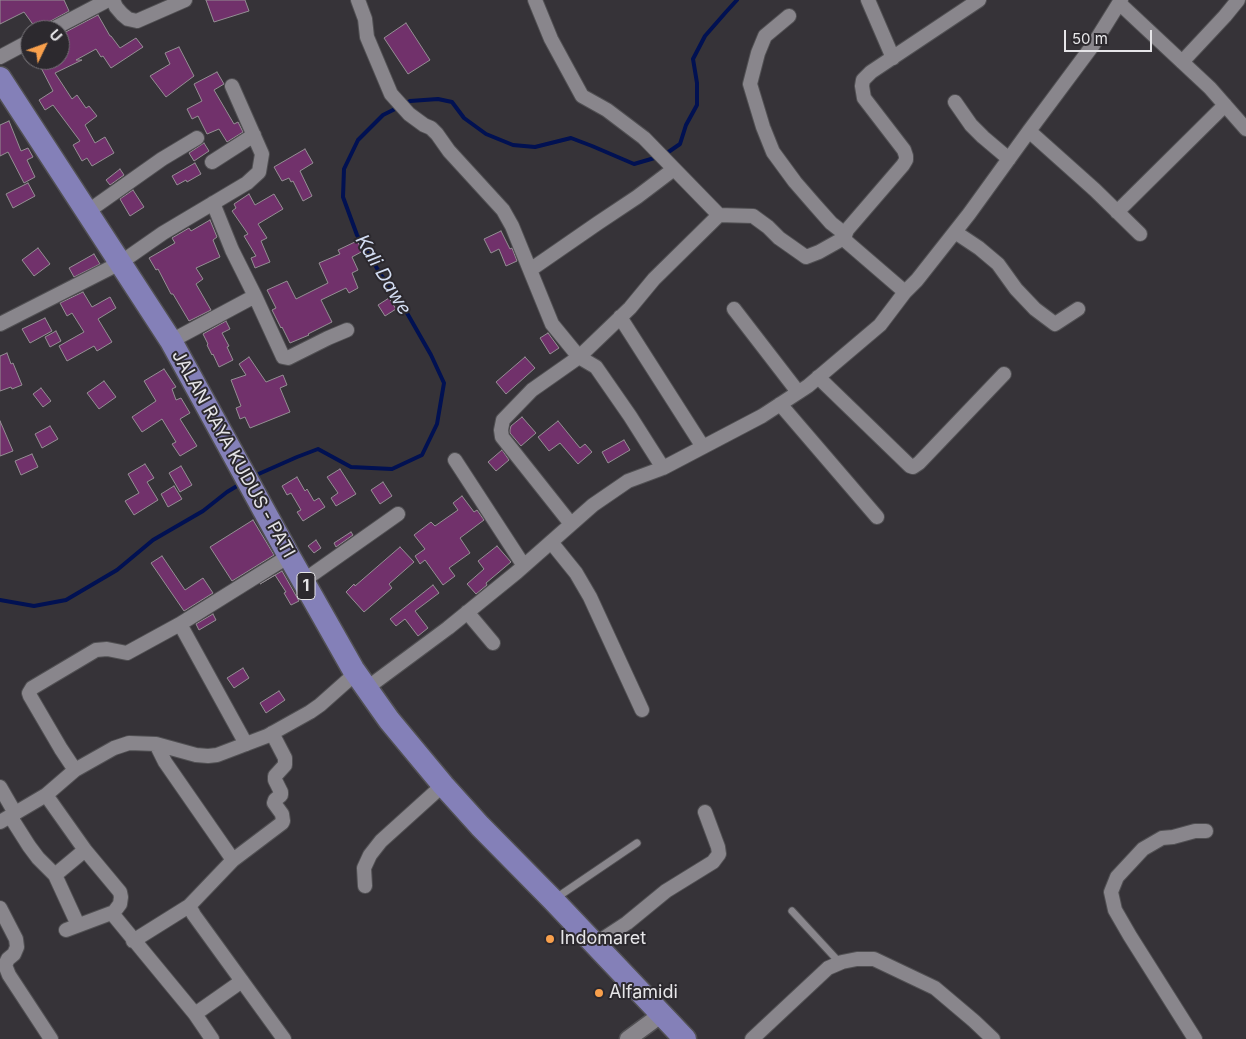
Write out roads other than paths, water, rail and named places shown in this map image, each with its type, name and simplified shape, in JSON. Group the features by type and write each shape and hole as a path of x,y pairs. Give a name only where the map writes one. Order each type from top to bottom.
{"highway":[{"name":"JALAN RAYA KUDUS - PATI","path":"5,90 171,341 303,581 362,680 389,720 480,826 685,1039"}],"street":[{"path":"70,20 108,0"},
{"path":"112,0 122,14 128,19 137,21 184,0"},
{"path":"358,0 365,19 367,37 391,94 409,114 436,134 503,210 512,226 552,324 579,357 596,367 663,468"},
{"path":"535,0 551,39 582,96 607,110 644,138 718,215"},
{"path":"868,0 893,58"},
{"path":"571,524 502,437 503,420 532,390 579,357 630,308 654,280 718,215 753,216 806,257 819,252 845,236 847,230 857,217 906,160 904,150 864,98 862,86 864,80 871,72 979,0"},
{"path":"1182,62 1238,0"},
{"path":"8,817 46,795 75,770 114,748 129,743 156,744 196,755 217,756 272,733 362,680 467,612 524,566 593,505 628,481 663,468 762,416 798,392 880,325 904,292 917,280 969,214 1094,45 1120,1 1210,88 1246,129"},
{"path":"789,16 765,36 758,53 750,84 763,127 774,152 795,182 845,236 847,242 904,292"},
{"path":"0,57 20,46"},
{"path":"0,324 120,263 163,233 247,183 259,172 262,154 232,86"},
{"path":"955,102 971,125 1009,159"},
{"path":"1117,212 1225,105"},
{"path":"1029,131 1066,163 1140,234"},
{"path":"212,162 254,135"},
{"path":"87,212 197,138"},
{"path":"530,270 637,197 674,169"},
{"path":"213,203 232,250 283,357 288,358 347,330"},
{"path":"955,232 998,264 1016,289 1035,310 1055,324 1078,309"},
{"path":"171,341 255,296"},
{"path":"734,309 798,392"},
{"path":"620,317 703,447"},
{"path":"818,377 913,467 1004,374"},
{"path":"780,404 878,517"},
{"path":"455,460 524,566"},
{"path":"303,581 398,514"},
{"path":"550,542 576,573 590,597 642,710"},
{"path":"75,770 30,696 30,690 96,650 107,649 127,653 180,624 289,556"},
{"path":"467,612 492,643"},
{"path":"180,624 246,744"},
{"path":"134,941 189,906 233,860 282,823 282,814 274,803 282,792 275,780 275,776 285,765 285,758 272,733"},
{"path":"156,744 165,762 233,860"},
{"path":"365,886 364,868 370,855 381,841 443,785"},
{"path":"0,787 8,817 38,858 55,875 72,927 114,912 120,904 120,892 85,850 46,795"},
{"path":"595,944 627,923 666,890 713,862 719,854 718,847 705,812"},
{"path":"1196,1039 1130,936 1115,910 1111,892 1117,877 1143,848 1162,838 1195,831 1206,831"},
{"path":"55,875 85,850"},
{"path":"189,906 284,1039"},
{"path":"0,908 16,939 17,947 5,965 9,975 52,1039"},
{"path":"114,912 115,917 195,1014 212,1039"},
{"path":"752,1039 828,968 858,959 874,960 934,988 993,1039"},
{"path":"195,1014 242,981"},
{"path":"628,1039 662,1014"}],"lane":[{"path":"553,900 637,843"},
{"path":"792,911 840,963"}],"waterway":[{"name":"Kali Dawe","path":"664,155 680,144 686,125 697,105 697,83 693,59 705,36 737,0"},
{"name":"Kali Dawe","path":"405,104 410,101 438,99 452,102 464,118 486,134 513,145 535,147 571,138 634,164 658,157"},
{"name":"Kali Dawe","path":"254,476 318,449 351,467 392,469 422,455 437,424 444,383 431,355 399,299 381,275 357,235 343,197 344,169 358,140 383,115 399,107"},
{"name":"Kali Dawe","path":"0,600 34,606 66,600 117,570 153,540 203,511 242,483"}],"place":[{"name":"Indomaret","path":"550,939"},
{"name":"Alfamidi","path":"599,993"}]}
